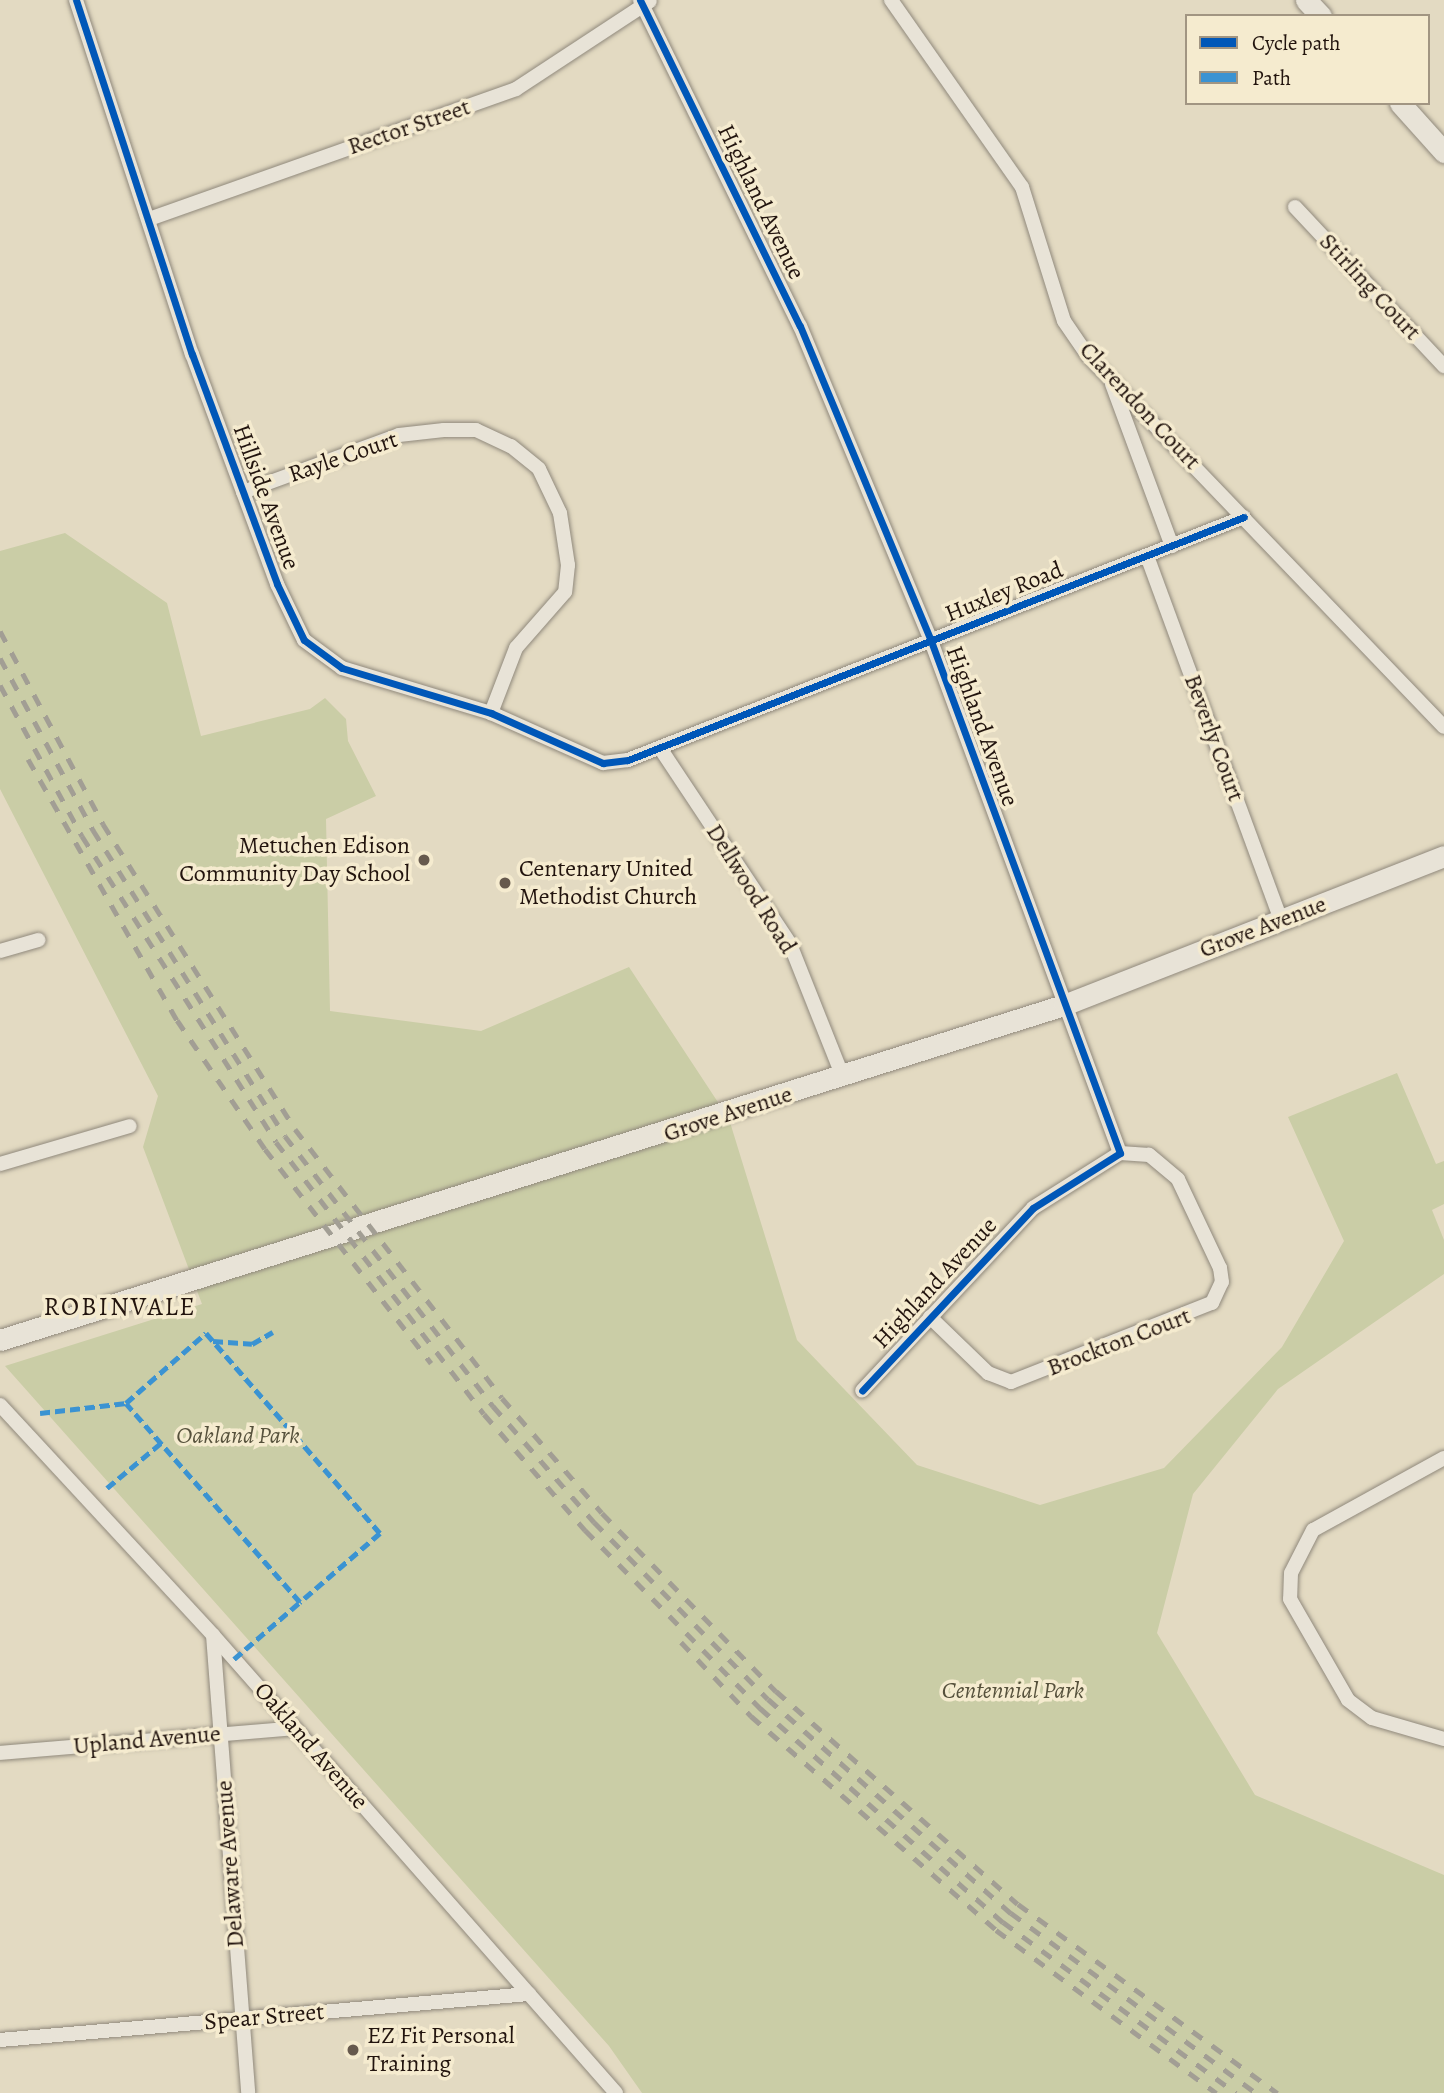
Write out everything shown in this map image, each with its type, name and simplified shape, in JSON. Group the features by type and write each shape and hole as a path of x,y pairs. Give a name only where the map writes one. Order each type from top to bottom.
{"street":[{"name":"Hillside Avenue","path":"75,0 243,492 290,615 323,659 491,713 603,763 660,748"},
{"name":"Clarendon Court","path":"891,0 1022,187 1063,321 1109,376 1444,727"},
{"path":"1306,0 1319,14"},
{"name":"Rector Street","path":"149,219 516,89 645,2"},
{"name":"Highland Avenue","path":"645,2 800,326 931,641 1120,1153 1033,1208 862,1391"},
{"path":"1402,105 1444,152"},
{"name":"Stirling Court","path":"1296,207 1444,366"},
{"path":"1109,376 1172,545"},
{"name":"Rayle Court","path":"243,492 399,435 444,430 476,430 511,446 540,469 559,513 568,565 565,592 516,648 491,713"},
{"name":"Huxley Road","path":"660,748 1244,517"},
{"name":"Beverly Court","path":"1147,556 1281,920"},
{"name":"Dellwood Road","path":"660,748 790,944 842,1077"},
{"name":"Grove Avenue","path":"0,1339 842,1077 1064,1005 1444,856"},
{"path":"0,951 38,940"},
{"path":"0,1164 130,1126"},
{"name":"Brockton Court","path":"930,1317 988,1373 1011,1382 1212,1303 1222,1282 1220,1268 1178,1179 1149,1155 1120,1153"},
{"name":"Oakland Avenue","path":"0,1405 212,1634 616,2093"},
{"path":"1444,1458 1314,1530 1291,1573 1290,1599 1348,1700 1372,1718 1444,1739"},
{"name":"Delaware Avenue","path":"212,1634 248,2093"},
{"name":"Upland Avenue","path":"0,1753 295,1728"},
{"name":"Spear Street","path":"0,2040 529,1994"}],"green space":[{"path":"65,533 167,603 201,736 310,709 325,698 346,719 348,741 376,796 326,819 330,1011 481,1031 629,967 729,1119 797,1340 917,1465 1040,1505 1164,1468 1282,1347 1344,1241 1288,1117 1397,1073 1436,1164 1444,1161 1444,1204 1432,1210 1444,1240 1444,1274 1278,1389 1193,1494 1157,1633 1255,1795 1444,1875 1444,2093 642,2093 609,2046 5,1366 202,1304 143,1147 158,1096 0,789 0,551"}],"railway":[{"path":"0,631 103,824 295,1129 502,1398 602,1513 776,1691 1018,1904 1277,2093"},
{"path":"0,658 93,830 285,1136 493,1406 594,1522 768,1699 1011,1913 1256,2093"},
{"path":"0,685 82,836 276,1142 484,1414 585,1530 760,1708 1003,1922 1236,2093"},
{"path":"28,759 177,1020 265,1149 431,1363"},
{"path":"681,1642 751,1716 996,1930 1216,2093"}],"marked path":[{"path":"213,1341 252,1344 273,1332"},
{"path":"206,1333 380,1533 300,1602 126,1403 206,1333"},
{"path":"40,1413 126,1403"},
{"path":"107,1488 161,1443"},
{"path":"234,1659 300,1602"}],"cycle path":[{"path":"76,0 192,354 277,584 304,640 342,668 491,713 603,763 628,760 1244,517"},
{"path":"640,0 800,326 931,641 1120,1153 1033,1208 862,1391"}],"place":[{"name":"Metuchen Edison Community Day School","path":"424,860"},
{"name":"Centenary United Methodist Church","path":"505,883"},
{"name":"EZ Fit Personal Training","path":"353,2050"}],"district":[{"name":"ROBINVALE","path":"120,1307"}],"park label":[{"name":"Oakland Park","path":"238,1436"},
{"name":"Centennial Park","path":"1013,1691"}]}
